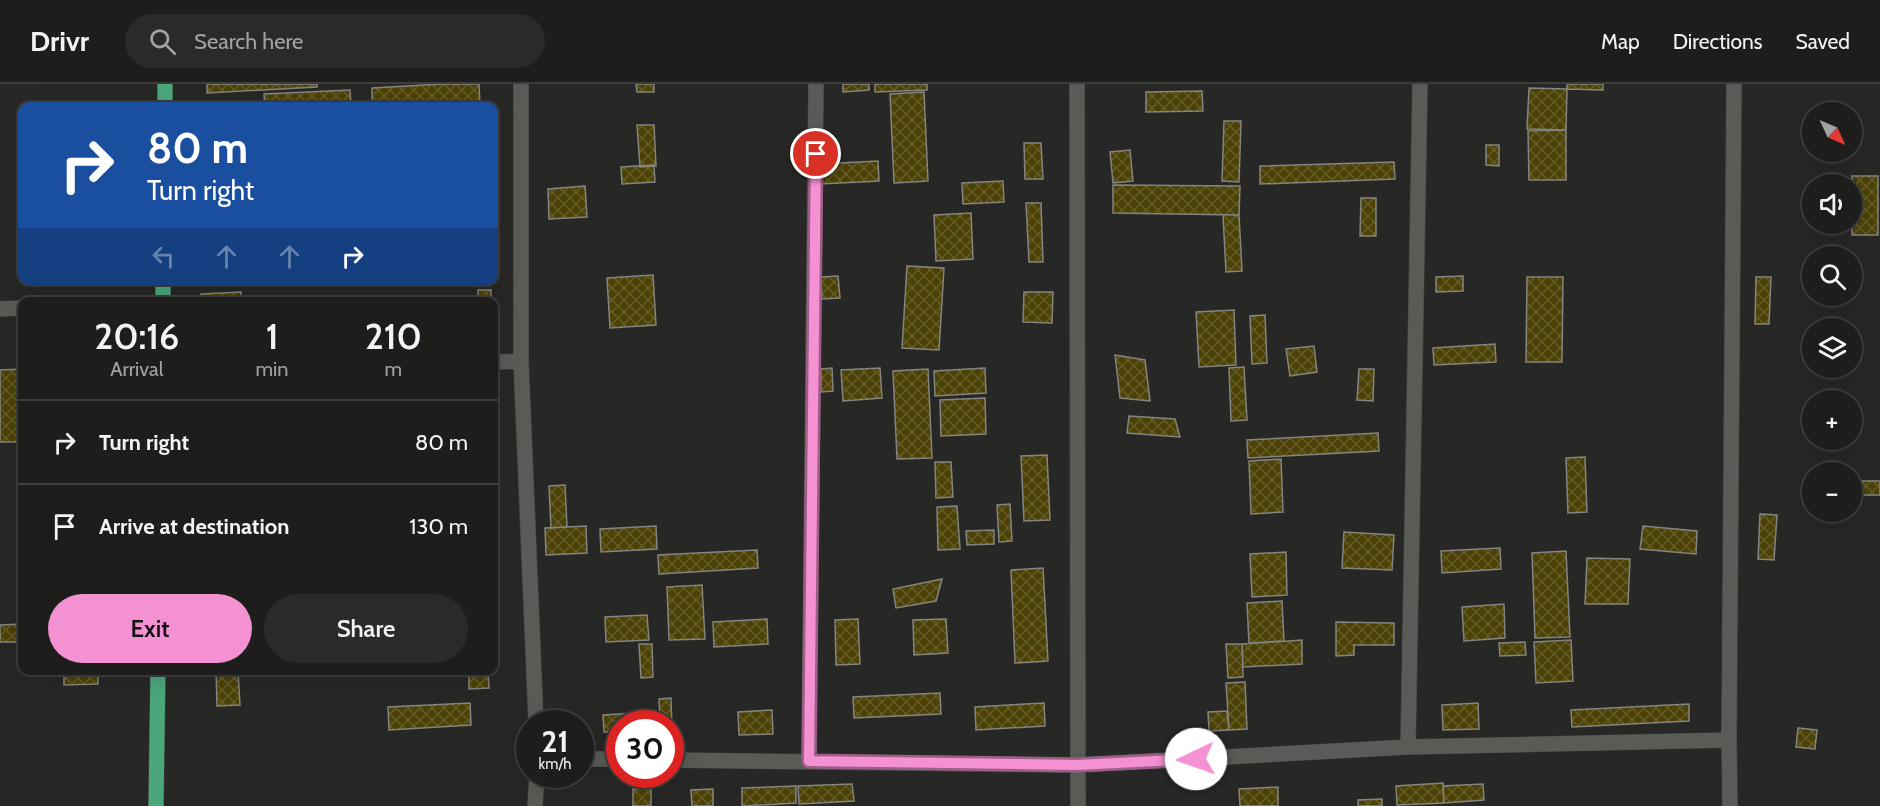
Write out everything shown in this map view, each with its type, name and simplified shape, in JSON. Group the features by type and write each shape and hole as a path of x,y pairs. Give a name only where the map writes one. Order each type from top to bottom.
{"main road":[{"path":"165,84 165,102"},
{"path":"156,806 158,675"}],"street":[{"path":"521,84 521,361 535,710"},
{"path":"809,761 816,84"},
{"path":"1077,84 1078,806"},
{"path":"1408,747 1420,84"},
{"path":"1730,806 1734,84"},
{"path":"0,309 18,308"},
{"path":"498,362 521,361"},
{"path":"684,760 1077,765 1408,747 1729,740"},
{"path":"536,806 537,788"}],"building":[{"path":"207,84 317,84 317,87 207,93"},
{"path":"479,84 480,102 372,102 372,88"},
{"path":"636,84 654,84 654,92 637,92"},
{"path":"843,84 869,84 869,90 843,92"},
{"path":"875,84 927,84 927,90 875,92"},
{"path":"1567,84 1603,84 1603,90 1567,89"},
{"path":"1529,88 1567,89 1566,130 1527,129"},
{"path":"350,90 351,102 265,102 264,94"},
{"path":"1202,91 1203,111 1146,112 1146,92"},
{"path":"924,92 928,181 894,183 890,94"},
{"path":"1224,121 1241,121 1239,182 1222,181"},
{"path":"637,125 654,125 656,166 640,167"},
{"path":"1566,130 1566,180 1529,180 1528,131"},
{"path":"1024,143 1041,143 1043,179 1025,179"},
{"path":"1486,145 1499,145 1499,166 1486,165"},
{"path":"1130,150 1133,181 1113,183 1110,152"},
{"path":"878,161 879,181 820,184 819,164"},
{"path":"1394,162 1395,179 1260,184 1260,166"},
{"path":"654,165 655,182 622,184 621,167"},
{"path":"1862,176 1878,176 1878,235 1852,235 1862,234"},
{"path":"1003,181 1004,202 963,204 962,183"},
{"path":"1113,185 1240,186 1239,215 1113,213"},
{"path":"585,186 587,217 549,219 548,189"},
{"path":"1361,198 1376,198 1376,236 1360,236"},
{"path":"1026,203 1041,203 1043,262 1029,262"},
{"path":"971,213 973,259 936,261 934,215"},
{"path":"1223,215 1239,215 1242,271 1226,272"},
{"path":"907,266 944,268 939,350 902,348"},
{"path":"653,275 656,325 610,328 607,278"},
{"path":"838,276 840,298 822,299 821,277"},
{"path":"1463,276 1463,291 1436,292 1436,277"},
{"path":"1527,277 1563,277 1562,362 1526,362"},
{"path":"1756,277 1771,277 1769,324 1755,324"},
{"path":"478,290 491,290 491,297 478,297"},
{"path":"241,292 241,297 201,297 201,294"},
{"path":"1024,292 1053,292 1052,323 1023,322"},
{"path":"1234,310 1236,365 1199,367 1196,312"},
{"path":"1265,315 1267,363 1252,364 1250,316"},
{"path":"1495,344 1496,362 1434,365 1433,348"},
{"path":"1314,346 1317,372 1290,376 1286,349"},
{"path":"1115,355 1145,360 1150,401 1120,398"},
{"path":"1244,367 1247,420 1231,421 1229,368"},
{"path":"832,368 833,391 821,392 821,369"},
{"path":"880,368 882,398 843,401 841,370"},
{"path":"985,368 986,393 935,396 934,371"},
{"path":"18,369 18,442 0,442 0,370"},
{"path":"928,369 932,458 897,459 893,371"},
{"path":"1359,369 1374,369 1373,401 1357,400"},
{"path":"985,398 986,434 941,436 940,400"},
{"path":"1129,416 1175,419 1180,437 1127,433"},
{"path":"1378,433 1379,451 1248,458 1247,440"},
{"path":"1047,455 1050,520 1024,521 1021,456"},
{"path":"1585,457 1587,512 1568,513 1566,458"},
{"path":"1281,459 1283,512 1251,514 1249,461"},
{"path":"935,462 951,462 953,497 936,498"},
{"path":"1862,481 1880,481 1880,495 1862,495"},
{"path":"565,485 567,527 551,528 549,486"},
{"path":"1010,504 1012,541 999,542 997,505"},
{"path":"957,506 960,549 938,550 937,507"},
{"path":"1760,514 1777,515 1774,560 1758,559"},
{"path":"586,526 587,553 546,555 545,528"},
{"path":"656,526 657,549 601,552 600,529"},
{"path":"1643,526 1697,531 1696,554 1640,549"},
{"path":"994,530 994,544 967,545 966,531"},
{"path":"1344,532 1394,535 1392,570 1342,568"},
{"path":"1500,548 1501,569 1442,573 1441,551"},
{"path":"757,550 758,568 659,574 658,555"},
{"path":"1566,551 1570,637 1535,638 1532,553"},
{"path":"1286,552 1287,595 1252,597 1250,554"},
{"path":"1587,558 1630,559 1628,604 1585,604"},
{"path":"1043,568 1048,661 1015,663 1011,570"},
{"path":"942,579 936,601 896,608 893,589"},
{"path":"702,585 705,639 669,640 667,587"},
{"path":"1282,601 1284,641 1249,643 1247,603"},
{"path":"1504,604 1505,638 1464,641 1462,607"},
{"path":"647,615 649,640 606,642 605,617"},
{"path":"767,619 768,644 714,647 713,622"},
{"path":"858,619 860,664 836,665 835,620"},
{"path":"946,619 948,653 914,655 913,620"},
{"path":"1336,622 1394,623 1394,645 1354,645 1354,655 1336,656"},
{"path":"18,624 18,642 0,642 0,625"},
{"path":"1302,640 1302,664 1243,667 1242,644"},
{"path":"1571,640 1573,681 1536,683 1534,642"},
{"path":"1525,642 1526,655 1500,656 1499,643"},
{"path":"639,644 652,644 653,677 641,678"},
{"path":"1226,644 1242,644 1243,677 1228,678"},
{"path":"64,675 98,675 98,684 64,685"},
{"path":"216,675 238,675 240,705 217,706"},
{"path":"469,675 488,675 489,688 469,689"},
{"path":"1245,682 1247,729 1229,730 1226,683"},
{"path":"940,693 941,714 854,718 853,697"},
{"path":"671,698 671,710 659,710 659,699"},
{"path":"470,703 471,725 389,730 388,707"},
{"path":"1044,703 1045,726 976,730 975,707"},
{"path":"1478,703 1479,729 1443,730 1442,705"},
{"path":"1689,704 1689,721 1572,727 1571,710"},
{"path":"772,710 773,734 739,735 738,712"},
{"path":"1227,711 1229,730 1209,731 1208,712"},
{"path":"603,715 606,715 606,732 604,732"},
{"path":"1798,728 1817,730 1815,749 1796,747"},
{"path":"1443,783 1444,803 1397,805 1396,786"},
{"path":"852,784 854,801 799,804 798,786"},
{"path":"1483,784 1484,800 1444,803 1443,786"},
{"path":"796,786 796,803 742,806 742,788"},
{"path":"1278,787 1278,806 1240,806 1239,789"},
{"path":"651,788 651,806 633,806 633,789"},
{"path":"713,789 713,806 692,806 691,790"},
{"path":"1382,799 1382,806 1358,806 1358,800"}],"route":[{"path":"816,154 809,761 1077,765 1196,759"}]}
